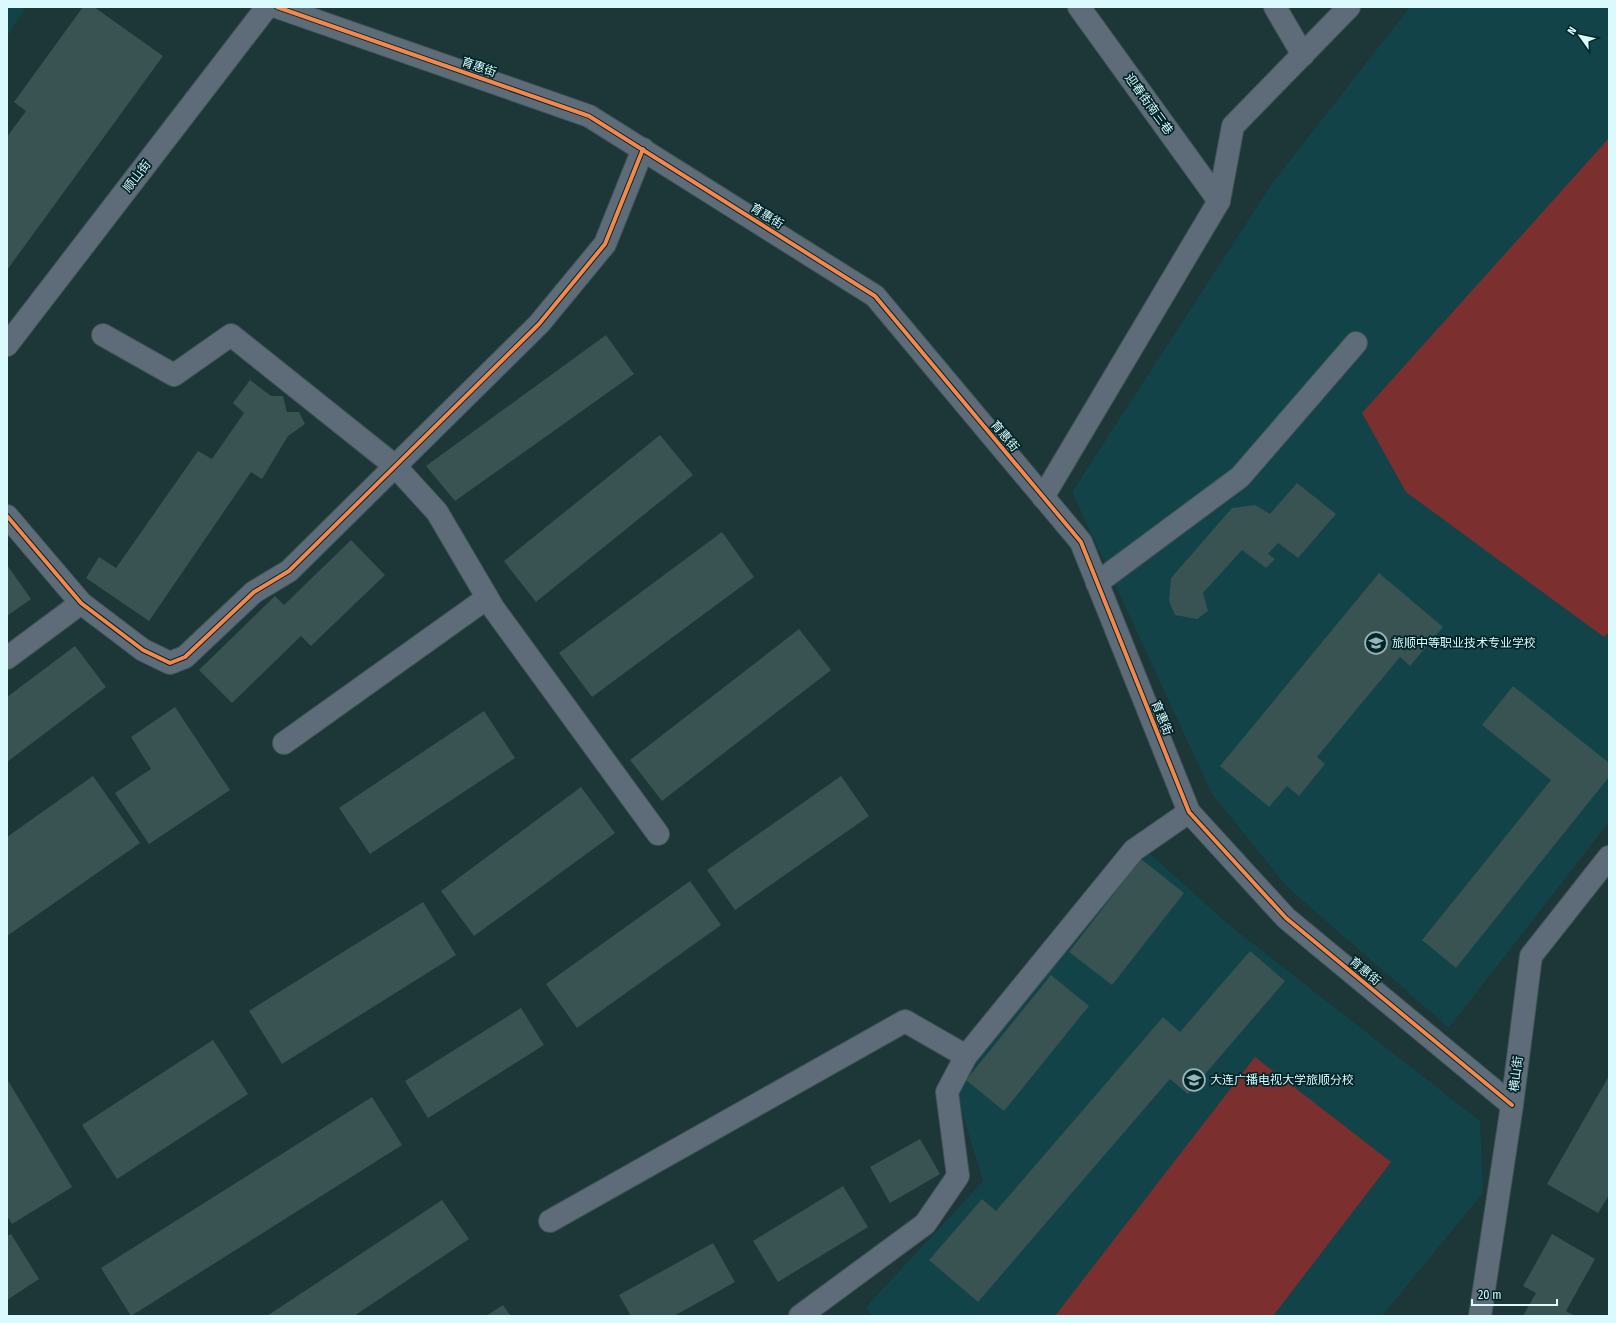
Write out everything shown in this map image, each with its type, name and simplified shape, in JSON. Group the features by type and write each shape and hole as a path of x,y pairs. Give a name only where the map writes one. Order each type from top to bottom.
{"street":[{"name":"顺山街","path":"7,345 267,7"},
{"name":"育惠街","path":"277,7 589,116 875,296 1081,542 1189,812 1286,918 1512,1105"},
{"name":"迎春街南三巷","path":"1080,7 1219,201"},
{"path":"1275,7 1303,55"},
{"path":"1043,497 1219,201 1233,126 1349,7"},
{"path":"7,516 81,603 142,650 170,663 185,657 254,592 289,571 539,324 605,244 643,149"},
{"path":"103,335 174,375 231,335 395,466 437,512 487,598 658,834"},
{"path":"1097,583 1240,477 1356,343"},
{"path":"284,743 487,598"},
{"path":"7,658 81,603"},
{"path":"800,1316 925,1224 958,1176 947,1092 966,1056 1134,850 1189,812"},
{"name":"横山街","path":"1480,1316 1512,1105 1531,956 1609,858"},
{"path":"550,1222 905,1021 966,1056"}],"shaded area":[{"path":"7,7 26,7 7,37"},
{"name":"旅顺中等职业技术专业学校","path":"1410,7 1609,7 1609,822 1449,1028 1287,887 1212,794 1072,492 1273,182"},
{"path":"1609,138 1609,632 1604,637 1406,492 1362,413"},
{"name":"大连广播电视大学旅顺分校","path":"1146,850 1229,925 1480,1121 1483,1193 1382,1316 872,1316 866,1307 983,1181 955,1089 967,1070"},
{"path":"1255,1057 1391,1162 1273,1316 1055,1316"}],"building":[{"path":"83,7 94,7 163,56 7,270 7,137 26,111 14,102"},
{"path":"606,335 634,374 455,501 426,466"},
{"path":"250,380 271,396 283,396 287,412 299,412 305,424 288,436 262,479 251,472 149,621 86,578 99,557 116,568 198,451 212,459 244,413 233,403"},
{"path":"660,435 693,475 536,602 504,561"},
{"path":"1297,483 1336,514 1298,558 1278,543 1268,554 1275,559 1266,568 1242,550 1203,593 1208,611 1197,619 1175,615 1169,601 1171,578 1232,508 1255,505 1270,514"},
{"path":"722,532 754,577 592,697 559,653"},
{"path":"351,540 385,575 311,646 301,636 232,703 199,670 275,596 284,605"},
{"path":"7,565 31,599 7,616"},
{"path":"1379,573 1443,627 1410,666 1400,657 1317,757 1325,764 1299,796 1287,786 1269,807 1220,766"},
{"path":"799,629 831,670 662,801 630,760"},
{"path":"75,646 106,687 7,762 7,697"},
{"path":"1513,686 1609,763 1609,777 1456,968 1422,940 1551,780 1482,725"},
{"path":"175,707 230,790 149,844 115,793 151,769 131,737"},
{"path":"484,711 515,758 370,854 339,808"},
{"path":"93,776 140,843 7,936 7,837"},
{"path":"841,776 869,816 735,910 707,870"},
{"path":"581,787 615,833 474,936 441,891"},
{"path":"1141,859 1184,893 1112,985 1069,952"},
{"path":"690,881 721,925 577,1028 546,984"},
{"path":"423,902 456,955 282,1064 249,1011"},
{"path":"1250,951 1285,981 1188,1094 1170,1079 978,1302 929,1260 982,1199 996,1211 1163,1017 1180,1032"},
{"path":"1051,975 1089,1006 1004,1111 966,1080"},
{"path":"521,1008 544,1045 428,1118 405,1081"},
{"path":"213,1040 248,1094 117,1179 82,1125"},
{"path":"1609,1076 1609,1195 1598,1213 1547,1184"},
{"path":"7,1079 72,1187 12,1224 7,1216"},
{"path":"372,1097 402,1145 131,1316 101,1268"},
{"path":"920,1139 940,1174 890,1203 870,1167"},
{"path":"843,1186 868,1227 778,1282 753,1241"},
{"path":"442,1200 469,1239 354,1316 267,1316"},
{"path":"11,1234 39,1279 7,1300 7,1236"},
{"path":"1552,1234 1595,1259 1566,1311 1575,1316 1523,1316 1536,1293 1523,1286"},
{"path":"713,1243 735,1282 674,1316 631,1316 619,1295"},
{"path":"503,1305 511,1316 486,1316"}],"cycle path":[{"path":"277,7 589,116 875,296 1081,542 1189,812 1286,918 1512,1105"},
{"path":"7,516 81,603 143,650 170,663 185,657 254,592 289,571 539,324 605,244 643,149"}],"place":[{"name":"旅顺中等职业技术专业学校","path":"1376,643"},
{"name":"大连广播电视大学旅顺分校","path":"1194,1080"}]}
